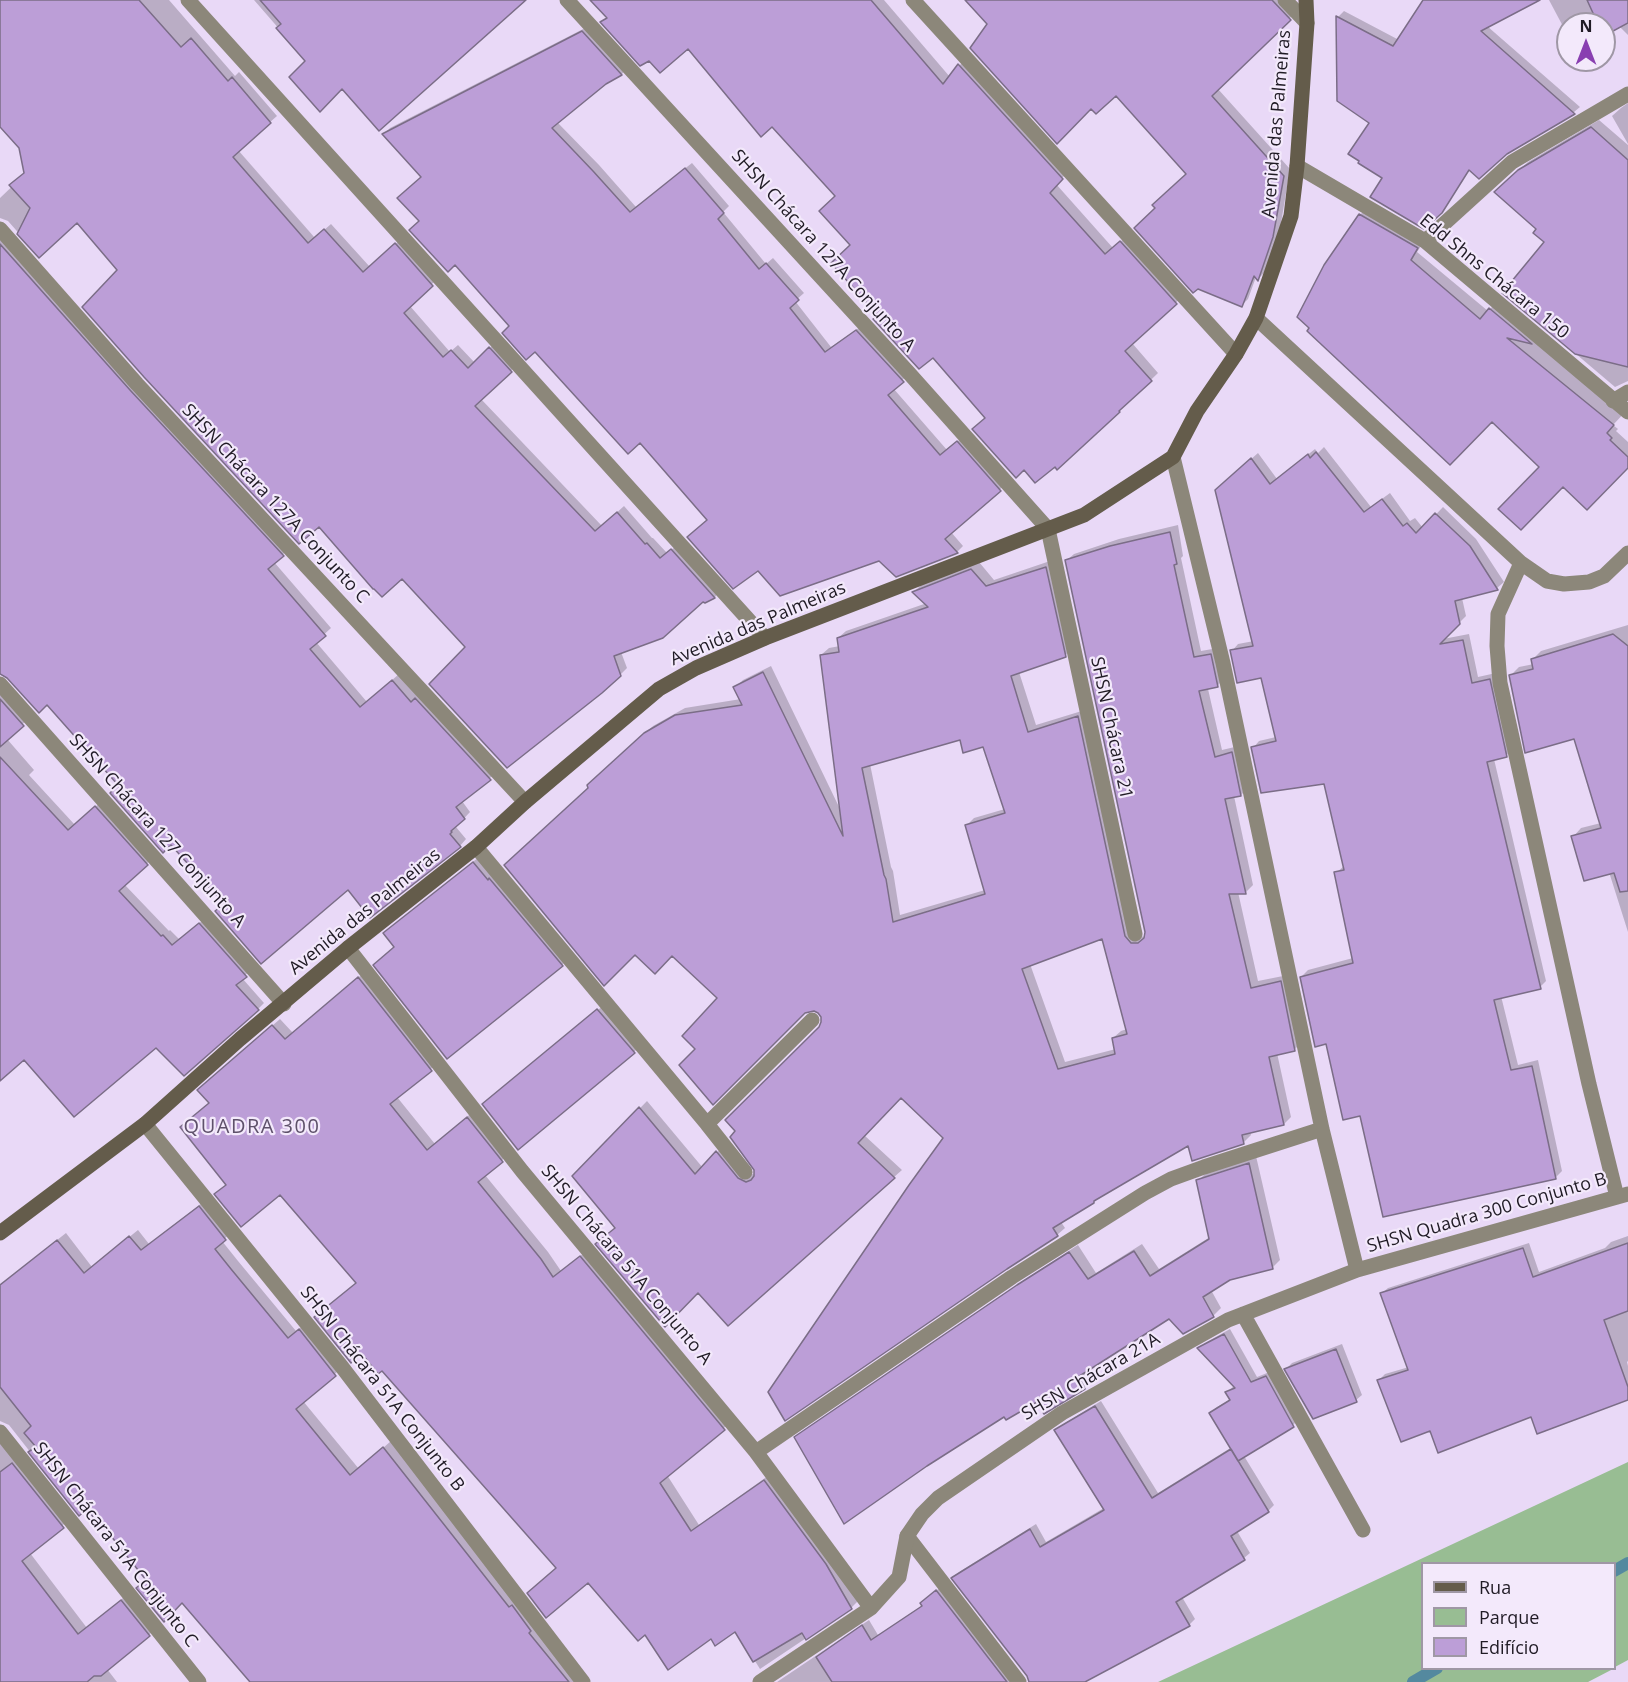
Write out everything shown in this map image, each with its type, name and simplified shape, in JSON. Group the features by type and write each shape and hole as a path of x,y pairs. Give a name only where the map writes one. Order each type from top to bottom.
{"street":[{"path":"188,0 765,638"},
{"name":"SHSN Chácara 127A Conjunto A","path":"567,0 900,363 1048,530"},
{"path":"913,0 1236,354"},
{"path":"1285,0 1307,23"},
{"name":"Avenida das Palmeiras","path":"0,1233 145,1124 348,948 476,847 525,802 659,688 696,668 765,638 1084,515 1173,457 1197,411 1236,354 1256,318 1291,216 1297,166 1307,23 1306,0"},
{"path":"1425,241 1512,162 1628,93"},
{"name":"Edd Shns Chácara 150","path":"1297,166 1425,241 1628,412"},
{"name":"SHSN Chácara 127A Conjunto C","path":"0,229 137,384 525,802"},
{"path":"1256,318 1521,563 1547,581 1564,584 1589,582 1604,576 1628,553"},
{"path":"1613,400 1628,392"},
{"path":"1173,457 1223,663 1322,1129 1357,1270"},
{"name":"SHSN Chácara 21","path":"1048,530 1135,934"},
{"path":"1521,563 1498,614 1497,646 1500,683 1589,1084 1623,1196"},
{"name":"SHSN Chácara 127 Conjunto A","path":"0,684 284,1004"},
{"path":"476,847 745,1172"},
{"name":"SHSN Chácara 51A Conjunto A","path":"348,948 522,1171 756,1452 871,1608"},
{"path":"707,1124 812,1020"},
{"name":"SHSN Chácara 51A Conjunto B","path":"145,1124 342,1367 583,1682"},
{"path":"756,1452 1012,1277 1145,1193 1171,1179 1204,1167 1322,1129"},
{"name":"SHSN Quadra 300 Conjunto B","path":"1357,1270 1623,1196"},
{"name":"SHSN Chácara 21A","path":"871,1608 899,1577 907,1536 922,1514 938,1498 1062,1413 1228,1320 1357,1270"},
{"path":"1243,1314 1363,1530"},
{"name":"SHSN Chácara 51A Conjunto C","path":"0,1432 198,1682"},
{"path":"907,1536 1019,1682"},
{"path":"760,1682 871,1608"}],"green space":[{"path":"1628,1462 1628,1660 1616,1666 1616,1562 1421,1562 1421,1670 1611,1670 1588,1682 1158,1682"}],"building":[{"path":"0,0 139,0 181,47 191,38 228,81 232,77 271,123 233,157 308,243 324,229 363,272 395,243 433,286 404,313 443,357 451,350 468,368 489,347 512,372 475,406 595,531 617,512 660,558 671,549 715,598 703,602 663,638 614,656 621,676 507,768 429,684 465,647 402,579 382,597 319,527 299,544 82,307 117,270 77,223 39,258 17,234 30,208 9,185 24,173 19,148 0,127"},
{"path":"260,0 526,0 379,131 342,89 320,112 289,77 305,61 276,28 281,24"},
{"path":"590,0 871,0 943,84 958,64 1063,179 1050,193 1105,254 1120,241 1177,304 1125,351 1152,381 1057,470 1055,467 1035,483 1024,470 1016,478 972,429 985,418 933,358 919,369 873,319 878,315 831,263 850,245 819,211 835,196 772,127 761,137 688,49 660,73 649,61 640,66 600,22 607,18"},
{"path":"965,0 1272,0 1291,20 1212,96 1284,176 1273,237 1258,281 1254,276 1242,307 1198,289 1193,293 1134,228 1155,208 1152,205 1186,174 1116,96 1096,114 1091,109 1057,144 970,48 987,24"},
{"path":"1423,0 1540,0 1481,31 1575,114 1507,154 1479,179 1469,170 1442,213 1424,229 1370,197 1382,178 1348,154 1369,123 1337,101 1336,16 1393,46"},
{"path":"1587,0 1628,0 1628,23 1616,30 1616,12 1592,12"},
{"path":"582,31 622,75 606,84 552,128 630,212 685,168 724,213 718,219 759,269 766,263 799,300 790,308 825,352 856,330 904,382 888,395 940,455 957,441 1001,491 945,539 958,553 896,577 879,561 780,596 758,571 733,589 687,537 707,520 640,443 628,454 535,352 526,360 502,333 509,326 455,265 448,272 409,230 419,221 397,198 421,177 382,134"},
{"path":"1591,127 1628,160 1628,367 1575,354 1502,293 1544,242 1533,233 1536,229 1494,192 1518,170"},
{"path":"1359,214 1418,248 1411,260 1480,319 1489,308 1532,344 1507,338 1614,425 1607,433 1612,438 1610,440 1628,457 1628,468 1587,510 1563,487 1521,530 1498,509 1539,467 1492,422 1450,465 1307,331 1309,328 1297,317 1324,265"},
{"path":"0,244 130,390 284,556 268,569 326,636 310,649 360,707 392,680 411,702 415,698 491,780 456,807 465,819 450,834 461,847 370,918 348,890 261,964 215,911 224,904 171,845 163,853 110,793 118,785 47,705 39,713 7,678 0,674"},
{"path":"1316,452 1364,512 1382,499 1403,526 1407,523 1416,533 1435,513 1470,546 1498,590 1455,601 1460,624 1440,644 1463,640 1472,683 1490,679 1507,757 1487,762 1541,989 1494,1000 1511,1070 1532,1066 1556,1179 1383,1217 1360,1116 1343,1120 1326,1044 1315,1047 1300,977 1353,963 1334,872 1344,870 1324,784 1261,793 1251,747 1276,741 1261,678 1237,683 1230,650 1253,646 1215,490 1251,458 1270,484 1308,454 1310,458"},
{"path":"1170,532 1177,564 1174,565 1194,657 1211,654 1218,687 1199,691 1215,757 1232,752 1241,796 1225,799 1246,894 1229,894 1251,988 1281,981 1295,1051 1269,1057 1284,1125 1242,1135 1244,1144 1192,1161 1188,1146 1094,1201 1053,1228 1058,1236 785,1421 768,1392 943,1138 901,1098 858,1143 895,1178 728,1326 698,1293 665,1327 595,1244 615,1228 572,1176 639,1107 695,1174 716,1151 738,1178 746,1182 751,1180 754,1170 730,1137 735,1131 725,1120 819,1027 821,1017 814,1011 805,1013 713,1105 679,1065 695,1049 682,1036 717,998 672,956 655,974 635,955 604,986 504,865 644,733 675,715 742,705 733,687 763,672 843,836 820,655 839,652 837,638 928,607 912,592 971,569 986,586 1046,567 1066,657 1011,676 1028,732 1078,716 1125,936 1131,943 1138,943 1144,938 1145,932 1065,560 1110,546","holes":["960,740 963,753 983,747 1005,813 965,825 985,894 893,922 862,768","1102,939 1127,1034 1112,1038 1115,1054 1058,1069 1022,969"]},
{"path":"1613,634 1628,646 1628,891 1620,892 1614,873 1584,881 1571,836 1601,828 1574,739 1525,753 1509,675 1533,669 1531,659"},
{"path":"0,699 24,726 0,747"},
{"path":"0,757 68,830 95,806 148,865 119,891 172,945 199,923 247,977 236,985 259,1010 184,1076 156,1048 74,1117 24,1060 0,1081"},
{"path":"473,862 563,966 447,1059 373,965 394,947 383,933"},
{"path":"358,977 432,1071 390,1104 427,1150 467,1117 503,1162 478,1182 553,1277 580,1256 725,1430 660,1483 691,1531 764,1480 826,1564 852,1609 806,1640 802,1633 753,1662 735,1632 715,1646 711,1639 668,1670 645,1635 638,1641 588,1583 546,1618 527,1593 556,1568 382,1371 378,1374 362,1354 351,1363 314,1317 356,1283 280,1195 241,1227 214,1194 226,1185 180,1127 209,1103 197,1090 272,1025 285,1039"},
{"path":"597,1009 635,1053 518,1150 482,1104"},
{"path":"1249,1163 1273,1269 1230,1280 1203,1297 1214,1317 1183,1334 1169,1319 1078,1377 1085,1389 1044,1414 1037,1402 1006,1420 1004,1417 927,1466 844,1524 794,1437 1069,1252 1088,1279 1134,1251 1150,1276 1209,1239 1196,1180"},
{"path":"199,1206 226,1240 215,1249 231,1269 288,1338 299,1329 336,1376 296,1409 350,1475 383,1447 509,1607 512,1605 531,1631 529,1633 569,1682 250,1682 182,1603 164,1622 136,1588 146,1580 99,1521 98,1523 87,1509 79,1516 28,1452 36,1447 24,1433 31,1426 0,1387 0,1285 57,1240 84,1273 129,1236 141,1250"},
{"path":"1628,1243 1628,1311 1604,1320 1628,1387 1628,1400 1537,1434 1531,1417 1438,1453 1430,1431 1401,1442 1377,1380 1408,1370 1380,1293 1523,1248 1533,1277"},
{"path":"1224,1334 1251,1382 1266,1376 1294,1427 1238,1461 1209,1413 1230,1400 1225,1392 1235,1388 1197,1348"},
{"path":"1336,1349 1357,1402 1313,1419 1284,1369"},
{"path":"1095,1406 1152,1498 1231,1449 1269,1512 1231,1536 1245,1560 1176,1602 1190,1626 1085,1682 1029,1682 1027,1676 951,1578 1030,1529 1040,1547 1104,1510 1054,1430"},
{"path":"12,1463 64,1528 22,1561 78,1634 121,1600 150,1636 101,1676 94,1676 87,1682 0,1682 0,1472"},
{"path":"936,1590 1007,1682 832,1682 816,1657 862,1625 871,1640 922,1606 920,1603"}],"waterway":[{"path":"1616,1570 1628,1563"},
{"path":"1413,1682 1434,1670"}],"district":[{"name":"QUADRA 300","path":"252,1127"}]}
